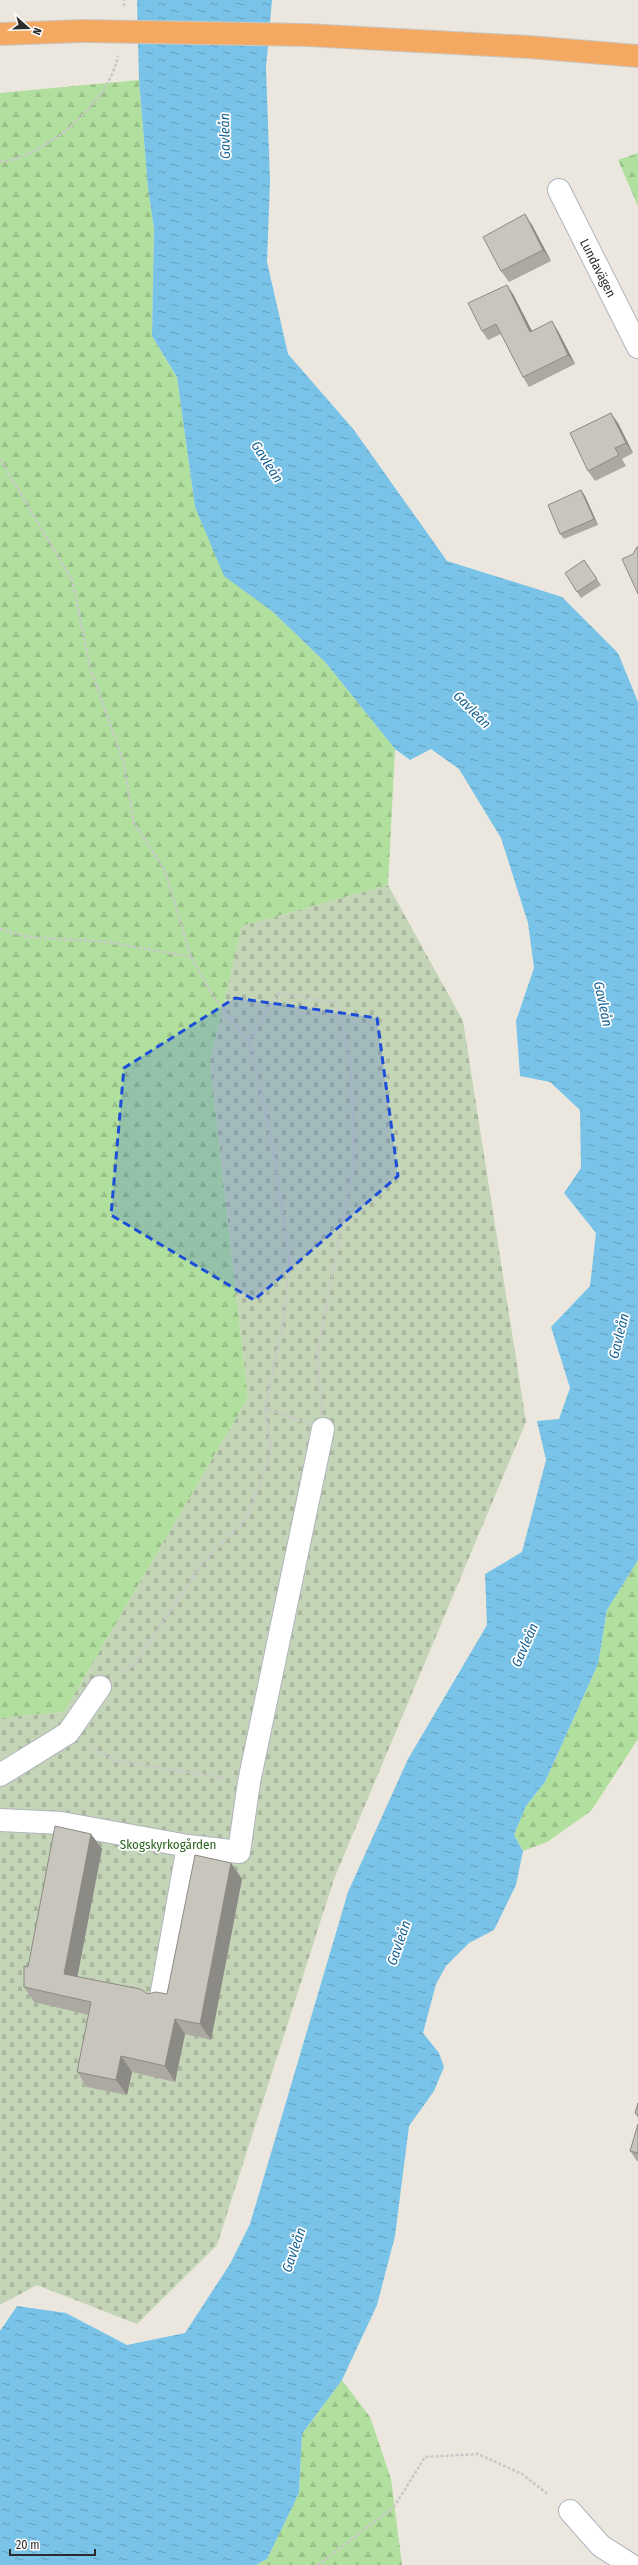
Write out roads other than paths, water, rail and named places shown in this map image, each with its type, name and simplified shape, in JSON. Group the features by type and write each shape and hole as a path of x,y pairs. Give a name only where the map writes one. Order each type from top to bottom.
{"highway":[{"path":"0,34 82,31 307,35 529,47 638,56"}],"street":[{"name":"Lundavägen","path":"559,190 638,347"},
{"path":"0,1820 61,1823 188,1846 239,1852 249,1782 323,1429"},
{"path":"0,1774 68,1733 100,1687"},
{"path":"161,1997 188,1846"},
{"path":"570,2512 601,2546 631,2565"}],"water":[{"name":"Gavleån","path":"137,0 272,0 266,68 270,181 267,262 288,354 354,430 447,561 562,597 618,653 638,702 638,1560 607,1610 598,1664 545,1782 526,1806 514,1835 523,1851 516,1885 494,1930 469,1943 446,1966 436,1984 423,2033 439,2053 444,2067 434,2091 409,2126 395,2236 377,2305 342,2380 302,2434 299,2493 267,2559 256,2565 0,2565 0,2331 17,2306 66,2313 127,2345 185,2333 230,2264 250,2224 348,1892 408,1759 487,1625 485,1574 522,1552 546,1460 537,1421 559,1419 570,1388 551,1327 590,1286 596,1233 564,1193 581,1168 580,1110 550,1082 520,1076 516,1021 534,968 528,923 501,838 459,769 431,749 410,760 395,749 326,663 273,612 224,576 195,507 177,377 152,336 154,229 148,188 139,80"}],"park label":[{"name":"Skogskyrkogården","path":"168,1844"}]}
